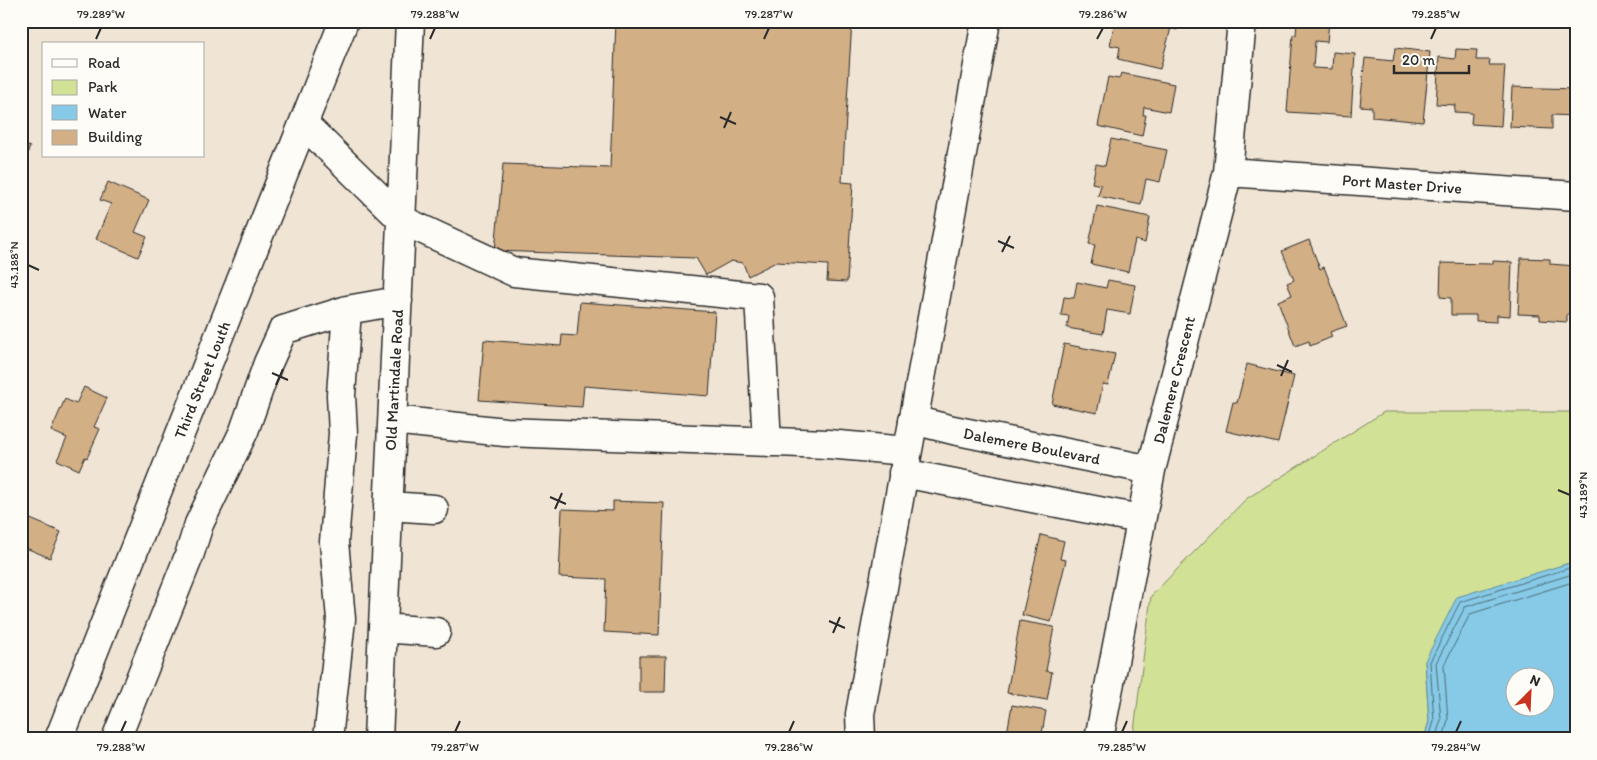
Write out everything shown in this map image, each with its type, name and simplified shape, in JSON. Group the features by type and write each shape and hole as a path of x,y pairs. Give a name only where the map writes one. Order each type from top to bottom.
{"street":[{"name":"Third Street Louth","path":"59,739 344,21"},
{"name":"Old Martindale Road","path":"378,739 410,21"},
{"path":"861,739 860,714 986,21"},
{"name":"Dalemere Crescent","path":"1099,739 1140,519 1151,470 1228,172 1242,21"},
{"path":"304,124 402,220 514,272 759,297 767,442"},
{"name":"Port Master Drive","path":"1228,172 1576,196"},
{"path":"116,739 189,556 199,524 244,432 268,362 282,330 348,310 398,301"},
{"path":"328,739 341,619 334,542 343,434 341,395 348,310"},
{"path":"393,420 505,432 767,442 905,462 1140,519"},
{"name":"Dalemere Boulevard","path":"913,420 953,430 1151,470"},
{"path":"388,506 434,510"},
{"path":"383,628 436,632"}],"green space":[{"path":"1384,412 1576,412 1576,561 1554,568 1425,661 1429,721 1424,739 1133,739 1151,596 1246,499"}],"water":[{"path":"1576,561 1576,739 1424,739 1429,721 1425,661 1457,597"}],"building":[{"path":"616,21 852,21 842,182 853,183 847,282 827,281 828,265 776,262 748,276 743,263 731,261 706,275 696,258 495,251 503,164 610,168"},
{"path":"1123,21 1179,21 1177,30 1171,28 1160,69 1118,59 1120,47 1110,45 1114,25 1122,27"},
{"path":"1297,21 1329,21 1327,42 1315,41 1313,68 1332,69 1333,52 1355,54 1351,116 1287,112 1293,35 1296,35"},
{"path":"1395,48 1430,52 1423,122 1372,117 1372,107 1360,106 1365,58 1393,61"},
{"path":"1456,49 1477,50 1476,60 1490,60 1489,65 1505,65 1501,126 1471,124 1472,113 1454,112 1455,105 1436,104 1439,57 1455,59"},
{"path":"1121,73 1174,84 1169,112 1144,107 1143,115 1146,115 1142,136 1098,126 1108,77 1119,79"},
{"path":"1512,87 1576,89 1575,116 1552,115 1552,129 1510,127"},
{"path":"1111,139 1167,150 1160,182 1146,179 1141,205 1098,196 1101,185 1092,183 1096,164 1105,166"},
{"path":"21,143 30,147 21,169"},
{"path":"108,182 149,200 135,232 147,237 138,257 96,239 111,204 100,200"},
{"path":"1097,206 1150,217 1145,243 1135,240 1128,272 1091,264 1095,245 1089,244"},
{"path":"1309,240 1320,269 1324,267 1347,326 1330,332 1332,337 1310,346 1309,341 1295,346 1278,301 1292,295 1287,283 1294,280 1282,251"},
{"path":"1521,258 1550,259 1550,264 1576,266 1576,314 1567,314 1567,322 1540,320 1540,315 1518,314"},
{"path":"1493,261 1512,262 1510,316 1497,315 1497,322 1476,321 1476,315 1451,315 1451,298 1440,297 1441,263 1493,264"},
{"path":"1108,280 1135,285 1130,314 1107,310 1103,334 1067,328 1069,316 1061,315 1064,297 1074,298 1077,282 1106,288"},
{"path":"580,302 715,312 709,396 584,386 582,407 479,400 484,340 561,346 562,335 577,336"},
{"path":"1064,344 1115,354 1108,385 1103,384 1097,413 1052,404"},
{"path":"1247,364 1294,376 1278,443 1226,431 1233,402 1237,403"},
{"path":"84,387 107,398 94,427 100,429 87,458 85,457 79,470 57,460 67,438 51,431 65,399 76,404"},
{"path":"613,501 664,503 659,635 604,632 606,579 559,577 562,509 613,511"},
{"path":"21,515 61,532 50,558 21,546"},
{"path":"1041,535 1064,541 1060,559 1066,560 1051,622 1022,615"},
{"path":"1020,621 1054,627 1046,671 1052,672 1047,700 1007,693"},
{"path":"639,656 666,656 665,692 639,692"},
{"path":"1012,705 1046,711 1041,739 1006,739"}]}
